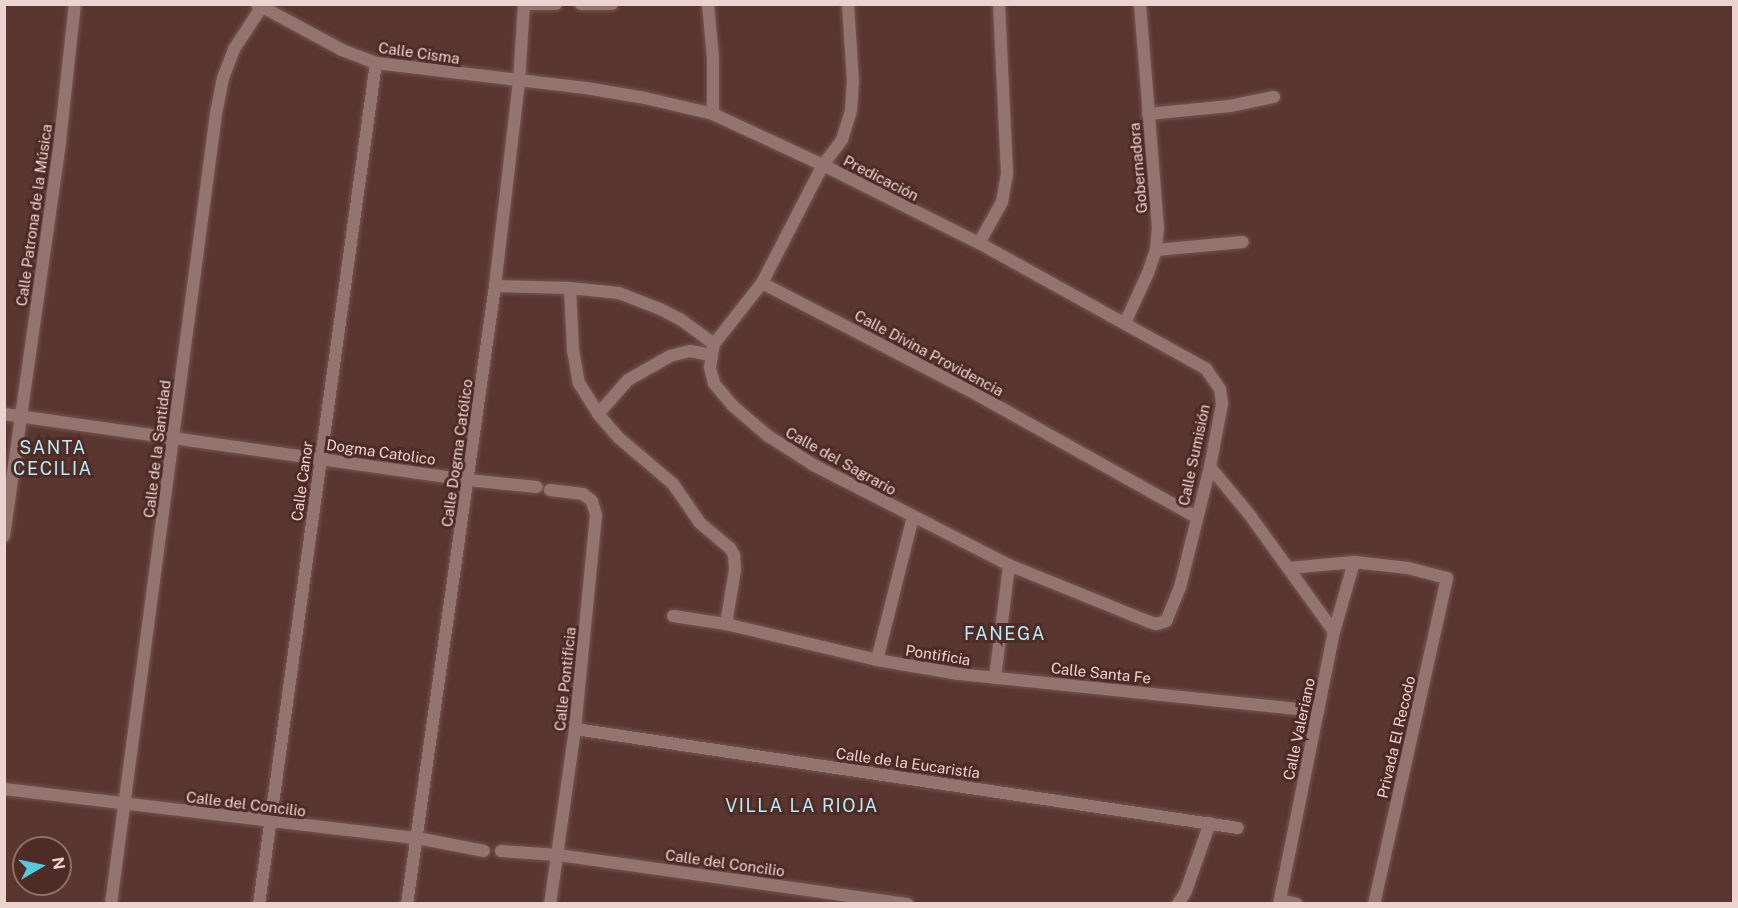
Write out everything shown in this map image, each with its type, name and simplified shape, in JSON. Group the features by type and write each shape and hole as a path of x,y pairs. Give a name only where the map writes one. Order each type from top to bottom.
{"street":[{"name":"Calle Patrona de la Música","path":"4,536 60,141 75,4"},
{"path":"525,4 556,4"},
{"name":"Calle Dogma Católico","path":"407,903 495,286 519,81 525,4"},
{"path":"582,4 612,4"},
{"path":"708,4 713,58 712,114"},
{"path":"713,350 762,283 823,165 842,140 851,110 853,82 848,4"},
{"path":"979,243 1002,201 1007,173 999,4"},
{"name":"Gobernadora","path":"1125,323 1156,250 1158,228 1140,4"},
{"name":"Calle Cisma","path":"259,6 342,50 376,63 519,81"},
{"name":"Calle de la Santidad","path":"111,903 126,804 216,114 223,78 234,50 259,6"},
{"name":"Calle Canor","path":"259,903 376,63"},
{"name":"Predicación","path":"519,81 645,98 712,114 823,165 979,243 1206,369"},
{"path":"1148,114 1230,106 1274,97"},
{"path":"1156,250 1244,242"},
{"name":"Calle Divina Providencia","path":"762,283 987,399 1196,517"},
{"path":"495,286 570,288 619,293 680,319 713,350"},
{"path":"570,288 573,350 579,383 598,414 619,438 673,484 700,523 730,548 736,562 726,624"},
{"path":"598,414 628,380 670,356 690,351 713,350"},
{"name":"Calle del Sagrario","path":"713,350 714,383 733,406 768,436 812,464 1009,565 1147,621 1162,623 1170,617"},
{"name":"Calle Sumisión","path":"1170,617 1180,587 1210,467 1222,404 1220,389 1206,369"},
{"name":"Dogma Catolico","path":"4,414 468,480"},
{"path":"1210,467 1289,568 1334,632"},
{"path":"468,480 537,487"},
{"name":"Calle Pontificia","path":"550,490 583,494 592,501 596,515 575,729 550,903"},
{"path":"673,616 726,624 877,660 913,517"},
{"path":"1289,568 1354,562"},
{"name":"Privada El Recodo","path":"1354,562 1408,568 1447,578 1374,903"},
{"name":"Calle Valeriano","path":"1279,902 1334,632 1354,562"},
{"path":"995,678 1009,565"},
{"name":"Pontificia","path":"877,660 995,678"},
{"name":"Calle Santa Fe","path":"995,678 1318,711"},
{"name":"Calle de la Eucaristía","path":"575,729 1238,828"},
{"name":"Calle del Concilio","path":"4,789 271,823 417,838 484,851"},
{"path":"1178,903 1194,870 1210,823"},
{"name":"Calle del Concilio","path":"501,851 558,855 908,903"},
{"path":"1279,902 1297,903"}],"district":[{"name":"SANTA CECILIA","path":"53,459"},
{"name":"FANEGA","path":"1005,634"},
{"name":"VILLA LA RIOJA","path":"802,806"}]}
